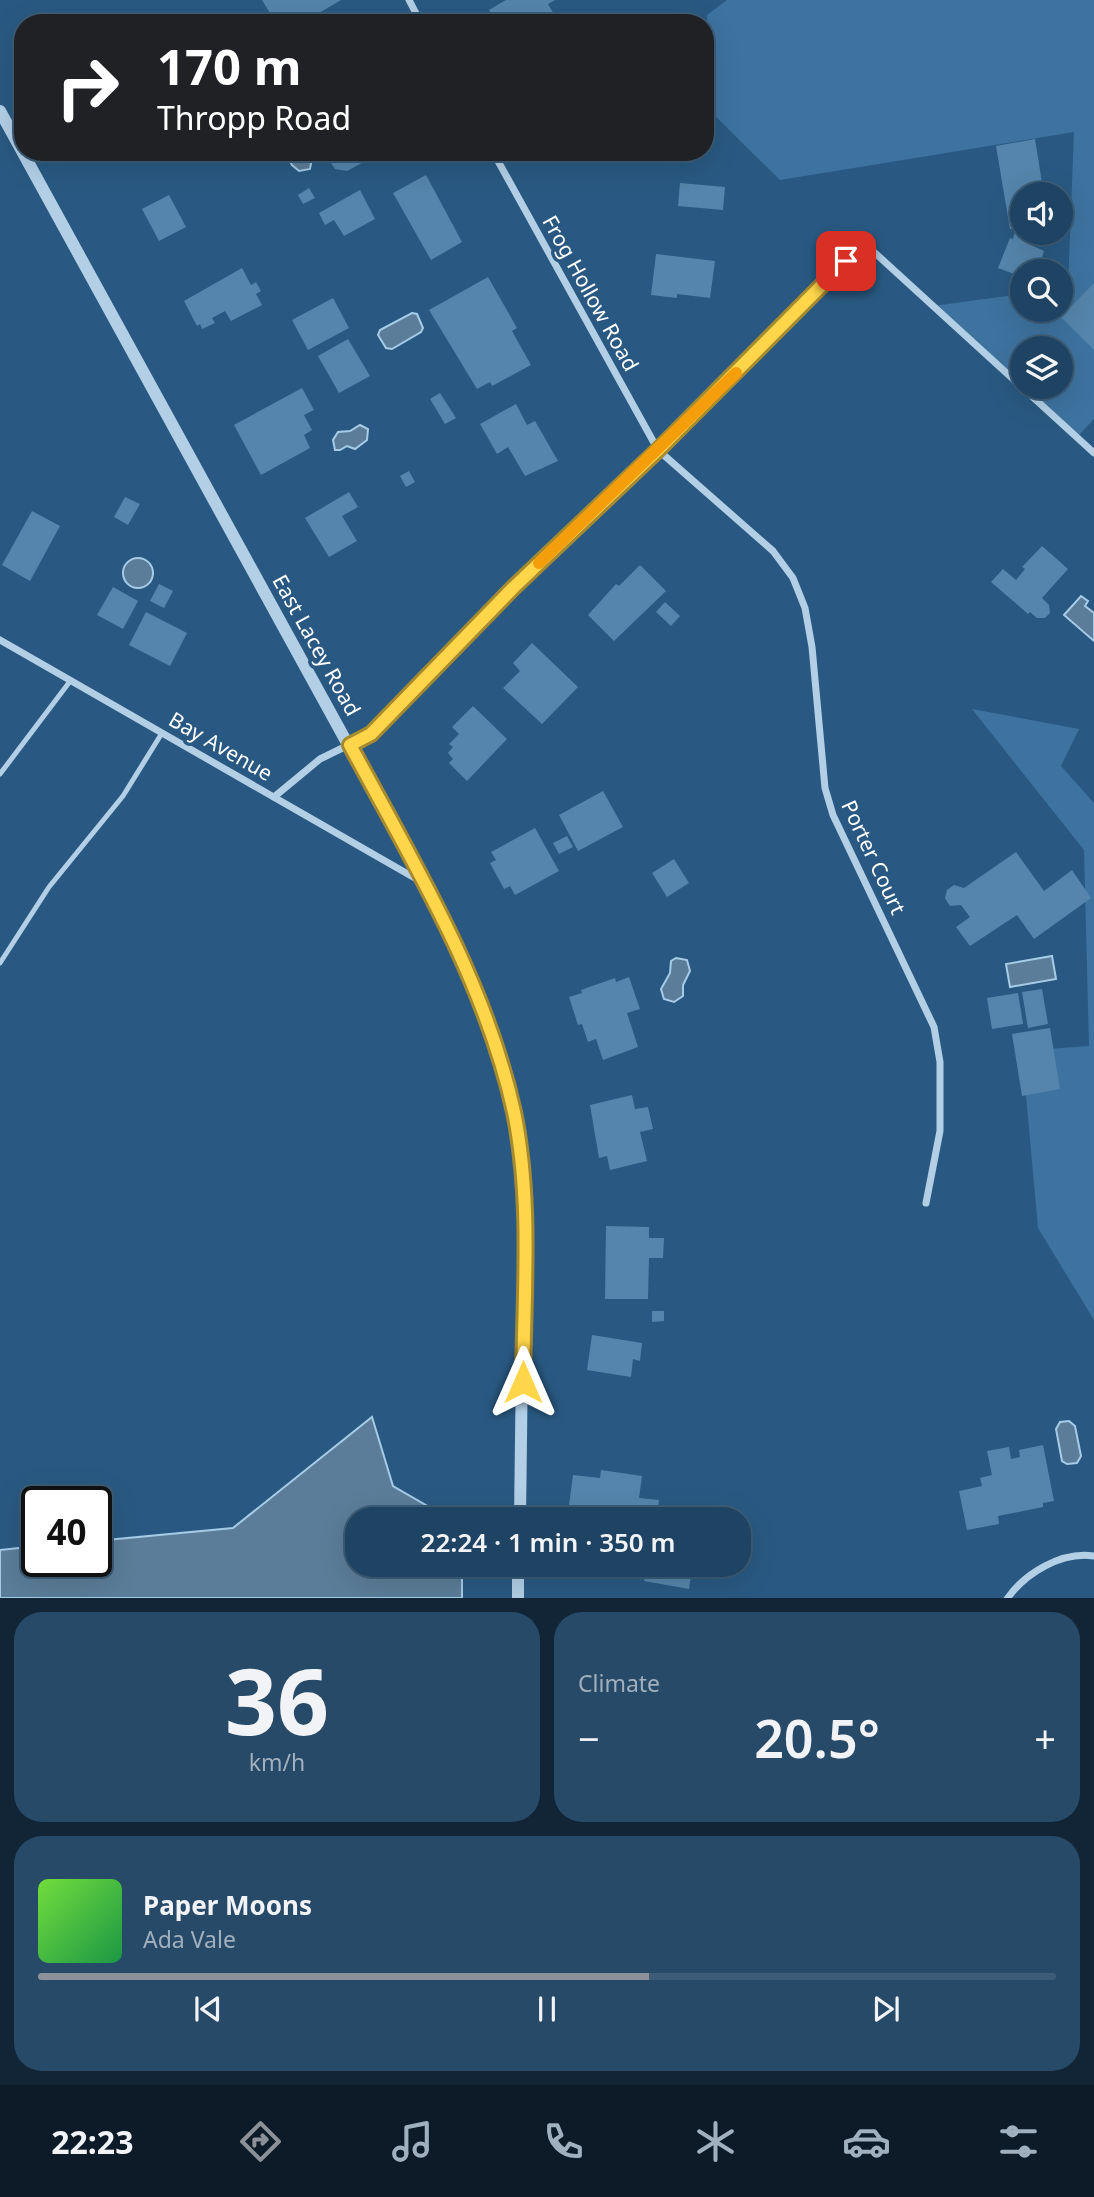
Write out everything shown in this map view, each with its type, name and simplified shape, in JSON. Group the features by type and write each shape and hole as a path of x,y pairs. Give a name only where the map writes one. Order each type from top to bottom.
{"street":[{"name":"East Lacey Road","path":"0,111 14,136"},
{"name":"East Lacey Road","path":"28,161 424,883 447,927 494,1037 514,1113 524,1200 520,1507"},
{"name":"Frog Hollow Road","path":"498,161 658,450"},
{"path":"274,797 320,760 371,734 513,588 658,450 863,242 1094,453"},
{"name":"Porter Court","path":"658,450 773,551 793,578 804,608 812,647 825,788 833,815 934,1027 940,1062 940,1131 926,1203"},
{"name":"Bay Avenue","path":"0,640 424,883"},
{"path":"1007,1598 1013,1590 1045,1565 1085,1555 1094,1556"},
{"path":"518,1598 519,1577"}],"lane":[{"path":"0,774 71,680"},
{"path":"0,963 49,887 123,796 162,733"}],"shaded area":[{"path":"727,0 1094,0 1094,419 1075,439 1032,399 1073,399 1073,336 1010,336 1010,378 933,306 1010,296 1010,322 1073,322 1073,259 1069,259 1070,245 1073,245 1074,132 780,180 714,115 714,14 708,14"},
{"path":"290,161 311,161 310,169 299,171"},
{"path":"412,313 417,314 423,328 421,332 392,349 386,348 378,335 380,330"},
{"path":"360,425 368,429 367,440 355,449 347,446 335,450 333,440 338,432 350,431"},
{"path":"138,558 148,563 153,573 148,583 138,588 128,583 123,573 128,563"},
{"path":"1081,596 1088,601 1085,606 1094,613 1094,641 1064,615"},
{"path":"972,709 1079,729 1061,766 1094,803 1094,1320 1038,1228 1022,1051 1089,1046 1084,850"},
{"path":"1052,956 1056,979 1010,987 1006,964"},
{"path":"676,958 687,960 690,971 683,985 683,996 674,1002 664,999 661,989 670,973 671,961"},
{"path":"372,1417 393,1486 429,1507 345,1507 345,1577 462,1577 462,1598 0,1598 0,1550 21,1548 21,1577 112,1577 112,1539 233,1528"},
{"path":"1069,1421 1075,1426 1081,1456 1077,1463 1067,1464 1062,1461 1056,1429 1060,1422"}],"building":[{"path":"262,0 341,0 317,14 271,14"},
{"path":"506,0 555,0 548,4 554,14 491,14 489,10"},
{"path":"1035,139 1042,182 1010,182 1010,229 996,146"},
{"path":"330,161 365,161 347,171 335,169"},
{"path":"426,175 462,242 431,260 393,193"},
{"path":"680,183 725,187 723,210 678,206"},
{"path":"309,188 315,198 303,204 298,195"},
{"path":"360,190 375,219 344,236 334,220 325,225 319,213"},
{"path":"169,195 186,227 159,241 142,209"},
{"path":"1010,238 1010,245 1031,245 1044,251 1042,259 1010,259 1010,272 998,268"},
{"path":"656,254 715,261 710,298 677,294 677,298 651,295"},
{"path":"242,268 251,285 256,282 261,291 256,294 262,305 231,321 225,311 212,318 215,323 202,329 200,324 197,326 184,301"},
{"path":"488,277 517,328 512,331 531,365 492,386 490,382 477,389 429,310"},
{"path":"1094,283 1094,350 1066,322 1073,322 1073,305"},
{"path":"333,298 349,328 308,350 292,320"},
{"path":"348,339 370,376 339,393 318,356"},
{"path":"302,388 314,410 304,415 312,430 304,435 310,448 261,475 234,425"},
{"path":"440,393 456,418 445,424 430,399"},
{"path":"516,404 527,425 535,421 558,461 525,476 508,447 497,454 480,424"},
{"path":"409,471 415,482 406,487 400,476"},
{"path":"349,492 358,507 342,516 357,541 329,557 305,518"},
{"path":"125,497 140,504 128,525 114,517"},
{"path":"32,511 60,526 30,581 2,565"},
{"path":"1042,546 1068,569 1042,598 1049,605 1050,613 1045,618 1037,618 1030,612 1028,614 991,582 1003,569 1016,580 1025,569 1022,567"},
{"path":"640,565 666,591 614,641 588,615 616,584 619,586"},
{"path":"159,584 173,591 164,608 150,601"},
{"path":"113,587 138,601 123,629 97,615"},
{"path":"665,602 680,616 671,626 656,612"},
{"path":"146,612 187,633 170,666 129,645"},
{"path":"532,643 578,687 542,724 503,688 520,671 513,663"},
{"path":"473,706 507,739 467,781 449,763 453,759 448,753 453,747 449,744 459,734 452,727"},
{"path":"603,791 623,827 578,851 559,815"},
{"path":"535,828 559,871 515,895 510,886 504,889 490,863 496,860 491,852"},
{"path":"567,836 573,847 559,854 553,843"},
{"path":"1016,852 1044,891 1072,870 1091,898 1034,939 1017,915 970,946 956,927 970,917 961,905 950,906 945,898 947,890 954,885 964,888"},
{"path":"674,859 689,883 667,897 652,873"},
{"path":"629,977 640,1009 627,1013 638,1047 603,1060 596,1039 588,1042 582,1024 578,1025 569,997 615,978 616,982"},
{"path":"1042,989 1048,1024 1028,1028 1022,992"},
{"path":"1018,993 1023,1024 992,1029 987,998"},
{"path":"1050,1028 1060,1089 1022,1096 1012,1034"},
{"path":"632,1095 635,1109 648,1107 653,1129 640,1132 647,1161 610,1170 607,1156 599,1158 590,1105"},
{"path":"606,1226 649,1227 649,1238 664,1238 663,1258 649,1258 648,1299 605,1299"},
{"path":"652,1311 664,1311 664,1321 652,1322"},
{"path":"592,1335 642,1343 640,1361 633,1359 631,1377 587,1370"},
{"path":"1043,1445 1054,1501 1043,1503 1043,1507 998,1516 999,1524 967,1530 959,1491 982,1486 980,1478 992,1475 987,1451 1009,1447 1011,1459 1020,1457 1019,1450"},
{"path":"601,1470 642,1476 639,1498 659,1500 658,1507 569,1507 573,1475 600,1478"},
{"path":"645,1577 691,1577 689,1589 644,1581"}],"slow traffic":[{"path":"539,563 736,373"}],"route":[{"path":"523,1382 524,1200 514,1113 494,1037 447,927 350,745 371,734 513,588 658,450 846,261"}]}
